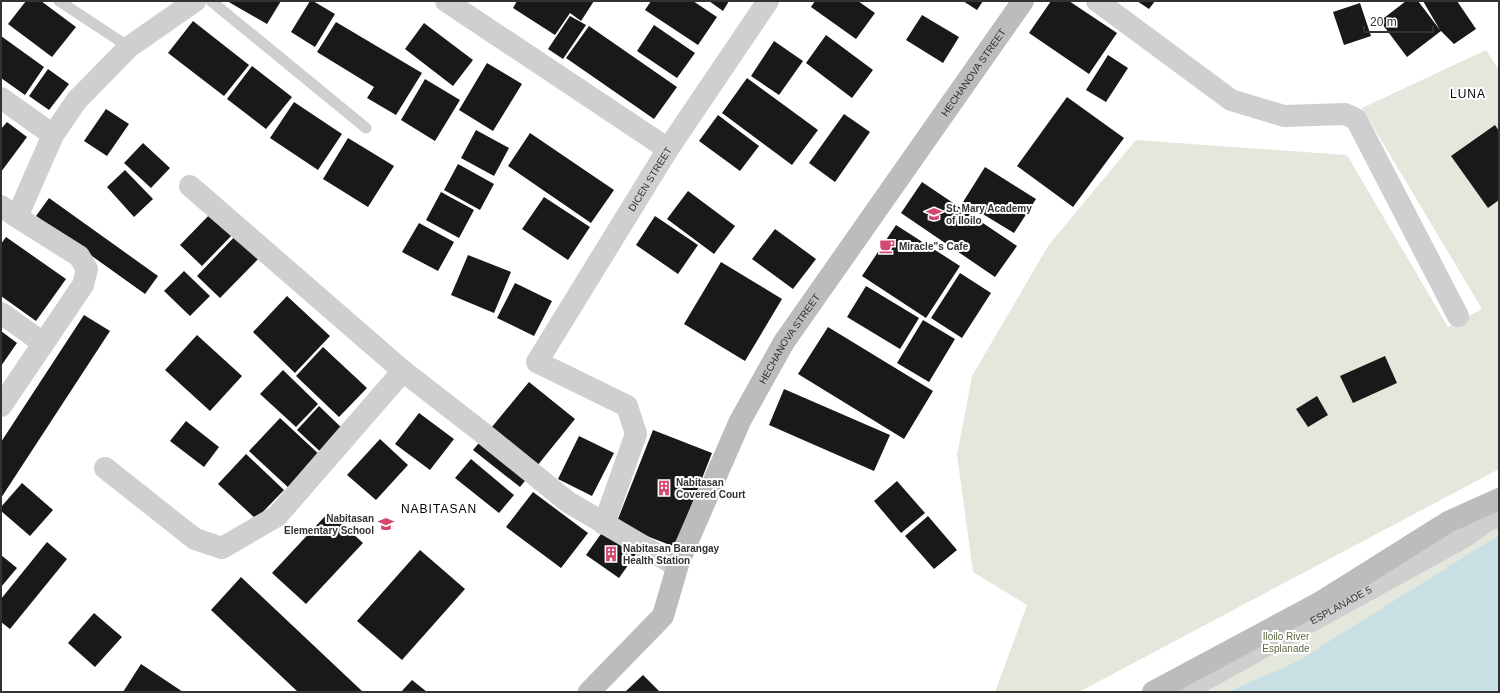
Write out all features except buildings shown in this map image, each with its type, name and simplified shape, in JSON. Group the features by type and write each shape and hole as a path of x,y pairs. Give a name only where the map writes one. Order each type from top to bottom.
{"main road":[{"name":"HECHANOVA STREET","path":"589,692 663,616 677,566 740,421 784,342 1023,1"},
{"path":"1153,692 1319,603 1448,522 1499,499"}],"street":[{"path":"1,405 83,286 87,269 79,256 9,212 53,135 77,100 129,47 195,1"},
{"path":"446,1 668,149"},
{"name":"DICEN STREET","path":"604,524 636,434 627,406 537,362 668,149 768,1"},
{"path":"1097,1 1231,100 1284,116 1345,114 1356,119 1458,316"},
{"path":"1,98 53,135"},
{"path":"190,186 403,371 568,502 677,566"},
{"path":"1,313 43,344"},
{"path":"105,468 195,539 222,548 277,516 403,371"},
{"name":"ESPLANADE 5","path":"1182,692 1464,537 1488,520 1499,517"}],"lane":[{"path":"59,1 129,47"},
{"path":"211,1 366,128"}],"green space":[{"path":"1486,50 1499,70 1499,469 1079,692 995,692 1027,605 973,572 957,455 972,376 1048,246 1136,140 1347,155 1448,327 1482,309 1362,108"},
{"name":"Iloilo River Esplanade","path":"1499,510 1499,601 1356,692 1171,692"}],"water":[{"path":"1499,535 1499,692 1228,692 1296,662"}],"place":[{"name":"St. Mary Academy of Iloilo","path":"934,214"},
{"name":"Miracle\"s Cafe","path":"887,246"},
{"name":"Nabitasan Covered Court","path":"664,488"},
{"name":"Nabitasan Elementary School","path":"386,524"},
{"name":"Nabitasan Barangay Health Station","path":"611,554"}],"district":[{"name":"LUNA","path":"1468,94"},
{"name":"NABITASAN","path":"439,509"}]}
